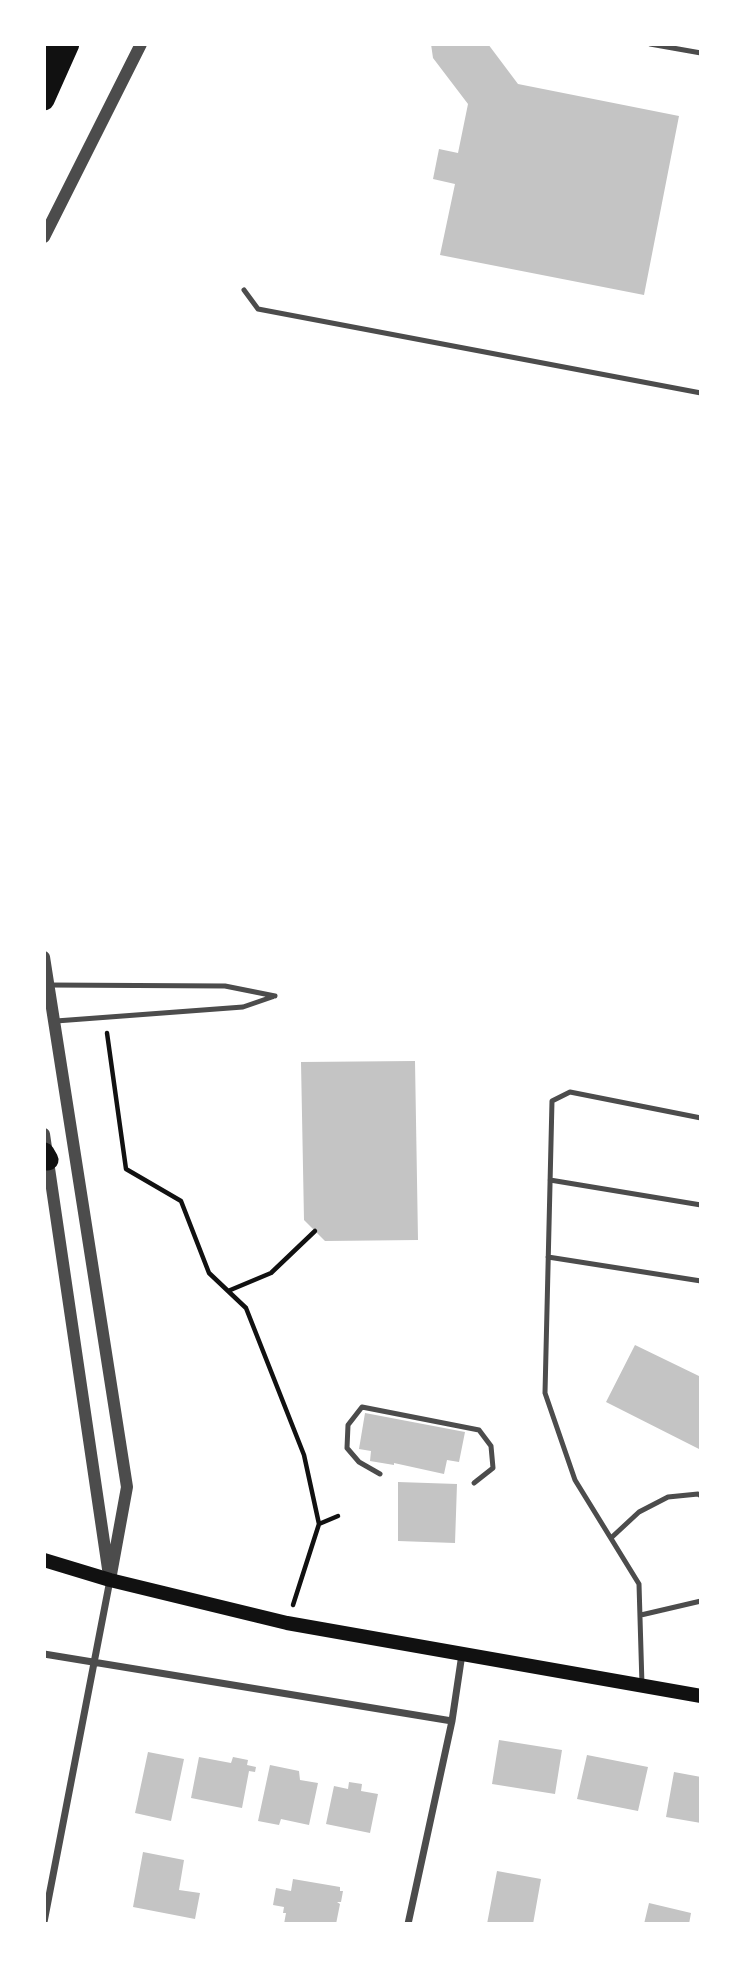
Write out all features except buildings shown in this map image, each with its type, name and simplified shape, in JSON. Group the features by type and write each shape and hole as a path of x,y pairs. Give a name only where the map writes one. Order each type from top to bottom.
{"highway":[{"path":"44,60 52,44"},
{"path":"44,100 69,44"}],"main road":[{"path":"44,1560 110,1580 287,1623 701,1696"}],"street":[{"path":"44,237 141,44"},
{"path":"44,957 49,1021 127,1487 44,1922"},
{"path":"44,1134 110,1580"},
{"path":"408,1924 452,1721 462,1653"},
{"path":"44,1654 452,1721"}],"lane":[{"path":"650,44 701,53"},
{"path":"244,290 258,309 701,393"},
{"path":"46,985 225,986 275,996 243,1007 49,1021"},
{"path":"642,1685 639,1584 575,1480 545,1393 552,1101 570,1092 701,1118"},
{"path":"550,1180 701,1205"},
{"path":"548,1257 701,1282"},
{"path":"380,1474 359,1462 347,1448 348,1425 362,1407 479,1430 491,1446 493,1468 474,1483"},
{"path":"611,1538 639,1511 668,1497 701,1496"},
{"path":"640,1615 701,1601"}],"path":[{"path":"105,1019 126,1169 181,1201 209,1273 246,1308 304,1455 319,1524 287,1623"},
{"path":"228,1292 271,1273 315,1231"},
{"path":"319,1524 338,1516"}]}
